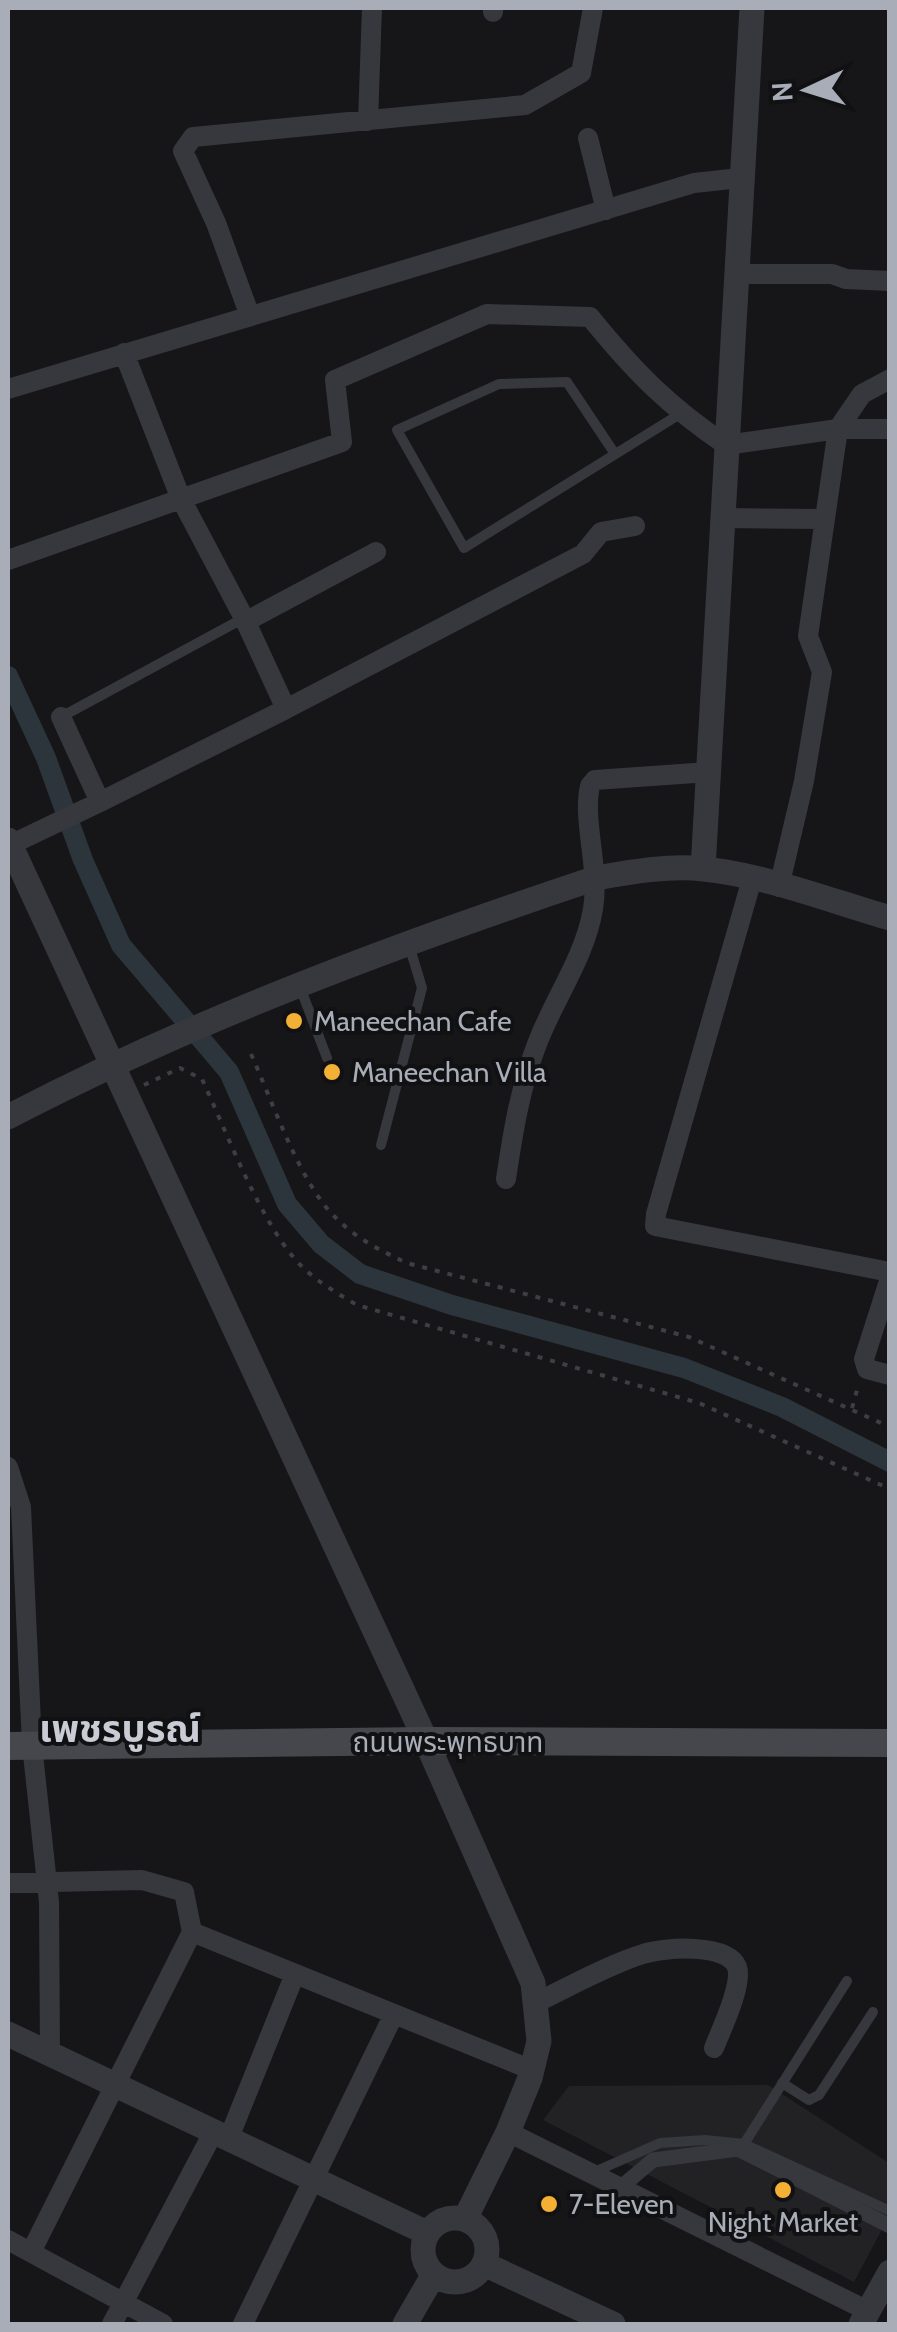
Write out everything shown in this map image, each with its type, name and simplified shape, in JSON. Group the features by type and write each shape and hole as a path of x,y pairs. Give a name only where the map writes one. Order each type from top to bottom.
{"main road":[{"name":"ถนนพระพุทธบาท","path":"20,1745 426,1741 890,1743"}],"street":[{"path":"368,121 372,8"},
{"path":"250,316 216,224 183,151 193,137 525,104 581,74 594,8"},
{"path":"704,868 752,8"},
{"path":"588,138 606,210"},
{"path":"8,389 694,183 740,178"},
{"path":"735,274 832,274 846,279 890,282"},
{"path":"8,560 342,442 335,380 486,314 590,317 626,361 680,414 726,445 838,429 890,429"},
{"path":"124,353 180,499 245,620 286,709"},
{"path":"778,886 804,782 822,672 808,636 838,429 862,394 890,379"},
{"path":"722,518 824,519"},
{"path":"465,2219 508,2132 532,2070 539,2041 534,1982 126,1094 14,841 286,709 583,554 601,532 635,526"},
{"path":"245,620 376,552"},
{"path":"61,717 95,804"},
{"path":"506,1179 520,1094 538,1041 588,926 596,878 588,794 595,780 708,772"},
{"path":"8,1117 112,1063 240,1008 596,878 655,869 704,868 890,918"},
{"path":"752,879 655,1226 890,1275 864,1359 867,1368 890,1375"},
{"path":"8,1467 12,1497 21,1507 20,1745 47,1881 50,2055"},
{"path":"8,1883 142,1880 184,1892 192,1932 31,2252"},
{"path":"192,1932 532,2070"},
{"path":"536,2002 644,1953 717,1950 732,1958 738,1968 738,1980 714,2048"},
{"path":"112,2324 220,2136 295,1974"},
{"path":"243,2324 394,2014"},
{"path":"8,2034 427,2234"},
{"path":"508,2132 865,2318 890,2272"},
{"path":"620,2188 653,2160 738,2149 890,2226"},
{"path":"448,2218 465,2219 484,2235 484,2264 478,2273 460,2282 449,2282 427,2266 423,2250 427,2234 448,2218"},
{"path":"8,2240 163,2324"},
{"path":"484,2264 601,2322"},
{"path":"405,2324 434,2274"}],"lane":[{"path":"615,454 567,382 498,384 397,430 464,548 680,414"},
{"path":"61,717 245,620"},
{"path":"381,1146 422,988 409,945"},
{"path":"300,986 327,1058"},
{"path":"744,2144 847,1980"},
{"path":"782,2083 808,2100 818,2095 872,2012"},
{"path":"591,2174 660,2142 705,2140 744,2144 890,2211"}],"path":[{"path":"251,1054 305,1173 333,1216 369,1246 407,1263 688,1337 890,1427"},
{"path":"126,1094 180,1068 202,1080 272,1226 294,1258 321,1284 357,1305 699,1403 890,1489"}],"shaded area":[{"name":"Night Market","path":"768,2085 889,2163 889,2216 854,2282 543,2120 569,2086"}],"waterway":[{"path":"8,676 46,758 83,860 121,945 229,1072 287,1204 321,1244 360,1274 452,1305 684,1368 782,1407 890,1462"}],"place":[{"name":"Maneechan Cafe","path":"294,1021"},
{"name":"Maneechan Villa","path":"332,1072"},
{"name":"Night Market","path":"783,2190"},
{"name":"7-Eleven","path":"549,2204"}],"district":[{"name":"เพชรบูรณ์","path":"120,1728"}]}
